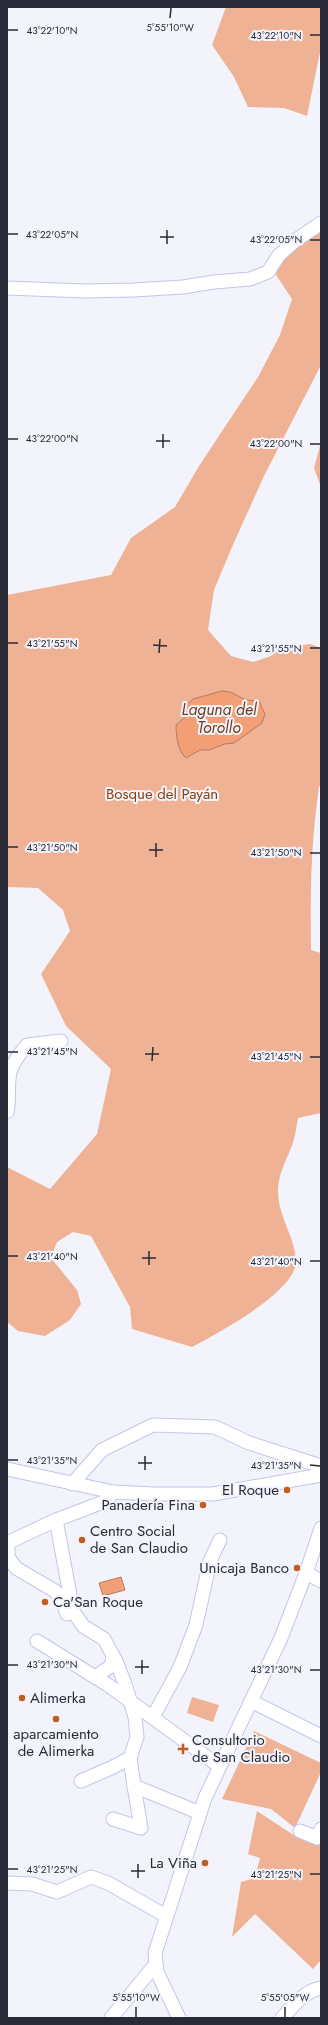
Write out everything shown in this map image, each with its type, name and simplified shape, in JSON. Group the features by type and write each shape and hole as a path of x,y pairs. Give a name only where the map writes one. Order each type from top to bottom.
{"street":[{"path":"7,288 78,291 127,290 183,287 214,282 250,279 268,272 279,255 296,240 321,223"},
{"path":"7,1112 10,1102 10,1072 17,1056 27,1045 61,1041"},
{"path":"72,1484 102,1450 153,1425 215,1427 249,1443 321,1466"},
{"path":"7,1469 113,1492 213,1494 321,1475"},
{"path":"113,1492 106,1500 56,1520 7,1543 8,1557 16,1568 56,1591 61,1598 67,1614 104,1639 123,1678 136,1717 136,1737 130,1758 141,1828 113,1819"},
{"path":"56,1520 73,1611 83,1626"},
{"path":"179,2018 155,1965 155,1953 166,1916 184,1867 200,1813 219,1766 281,1638 306,1573 321,1528"},
{"path":"153,1717 180,1667 196,1625 210,1561 220,1540"},
{"path":"306,1573 321,1581"},
{"path":"37,1641 108,1685 219,1766"},
{"path":"95,1678 110,1666 113,1657"},
{"path":"108,1685 114,1675 113,1657"},
{"path":"108,1685 116,1684 123,1678"},
{"path":"251,1701 321,1736"},
{"path":"81,1781 130,1758"},
{"path":"134,1786 200,1813"},
{"path":"300,1831 317,1838 321,1829"},
{"path":"7,1883 32,1884 57,1892 91,1877 108,1883 166,1916"},
{"path":"111,2018 155,1965"},
{"path":"282,2018 302,1997 310,1991 321,1988"}],"green space":[{"path":"226,7 321,7 321,47 307,116 284,108 248,107 234,77 212,45"},
{"name":"Bosque del Payán","path":"321,219 321,365 264,476 232,547 214,590 208,630 231,656 253,662 271,656 283,647 310,644 321,648 321,784 319,787 314,828 311,950 321,953 321,1113 298,1118 294,1141 279,1180 278,1191 281,1209 295,1250 296,1259 294,1271 285,1284 254,1310 237,1322 192,1347 132,1329 130,1307 91,1236 73,1232 57,1242 51,1258 77,1290 81,1304 70,1320 45,1336 18,1331 7,1322 7,1167 50,1189 97,1134 111,1069 66,1026 41,974 70,931 63,910 38,888 7,887 7,595 111,575 131,538 175,507 199,466 258,377 280,335 292,299 276,275 286,238"},
{"path":"321,442 321,487 314,468"},
{"path":"192,1697 219,1705 213,1722 187,1713"},
{"path":"254,1731 321,1763 321,1772 295,1828 271,1809 222,1799"},
{"path":"257,1811 295,1836 321,1843 321,1960 313,1969 255,1914 232,1937 241,1882 255,1878 260,1858 248,1854"}],"water":[{"name":"Laguna del Torollo","path":"222,691 230,692 246,700 259,701 265,714 262,723 234,743 225,744 209,750 200,750 186,758 179,747 176,729 176,725 186,716 183,708 193,699"},
{"path":"121,1577 125,1590 103,1596 99,1583"}],"place":[{"name":"El Roque","path":"287,1490"},
{"name":"Panadería Fina","path":"203,1505"},
{"name":"Centro Social de San Claudio","path":"82,1540"},
{"name":"Unicaja Banco","path":"297,1568"},
{"name":"Ca'San Roque","path":"45,1602"},
{"name":"Alimerka","path":"22,1698"},
{"name":"aparcamiento de Alimerka","path":"56,1719"},
{"name":"Consultorio de San Claudio","path":"183,1749"},
{"name":"La Viña","path":"205,1863"}]}
